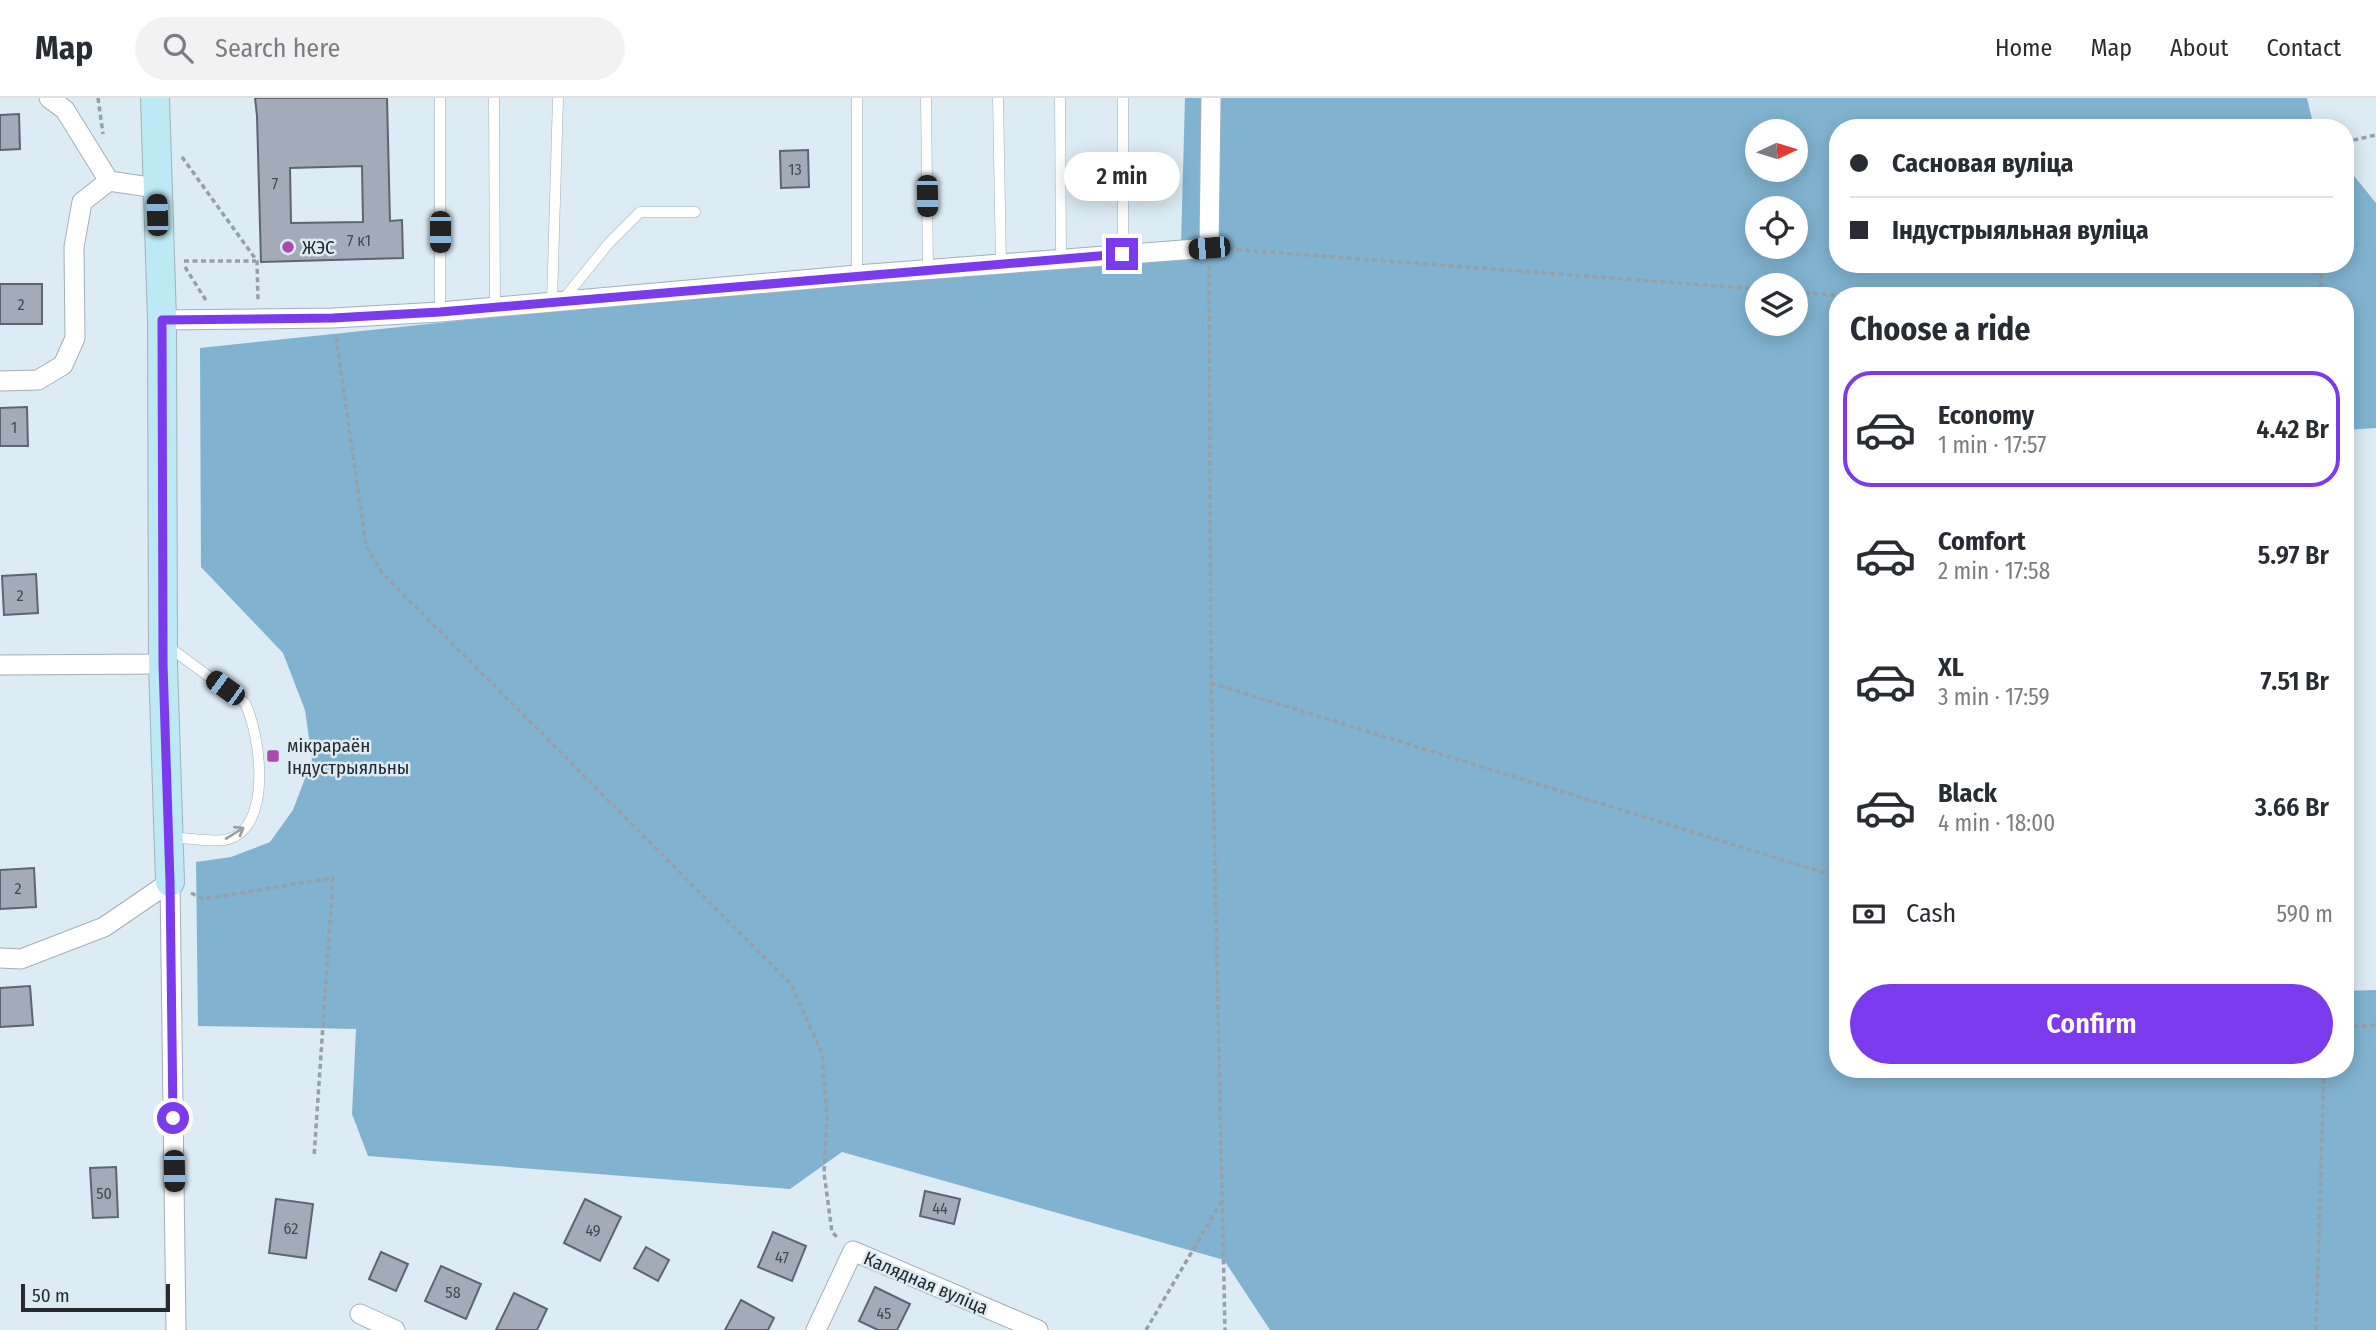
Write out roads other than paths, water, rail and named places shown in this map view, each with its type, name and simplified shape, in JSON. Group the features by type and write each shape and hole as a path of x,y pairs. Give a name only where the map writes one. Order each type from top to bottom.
{"street":[{"path":"49,98 65,110 109,181"},
{"path":"155,98 162,320 163,653 170,882 176,1330"},
{"path":"162,320 333,318 440,312 857,275 1209,248 1211,98"},
{"path":"0,381 38,380 63,365 75,338 74,247 82,202 109,181 156,188"},
{"path":"0,665 163,653"},
{"path":"0,958 21,959 104,927 170,882"},
{"name":"Калядная вуліца","path":"816,1330 853,1251 1038,1330"},
{"path":"360,1314 395,1330"}],"lane":[{"path":"440,98 440,312"},
{"path":"494,98 495,307"},
{"path":"557,302 558,98"},
{"path":"857,98 857,275"},
{"path":"926,98 928,270"},
{"path":"998,98 1001,264"},
{"path":"1060,98 1061,259"},
{"path":"1122,254 1123,98"},
{"path":"557,302 640,212 695,212"},
{"path":"163,653 245,703 251,716 259,757 257,800 250,821 237,835 224,839 169,837"}],"place":[{"name":"ЖЭС","path":"288,247"},
{"name":"мікрараён Індустрыяльны","path":"273,756"}]}
